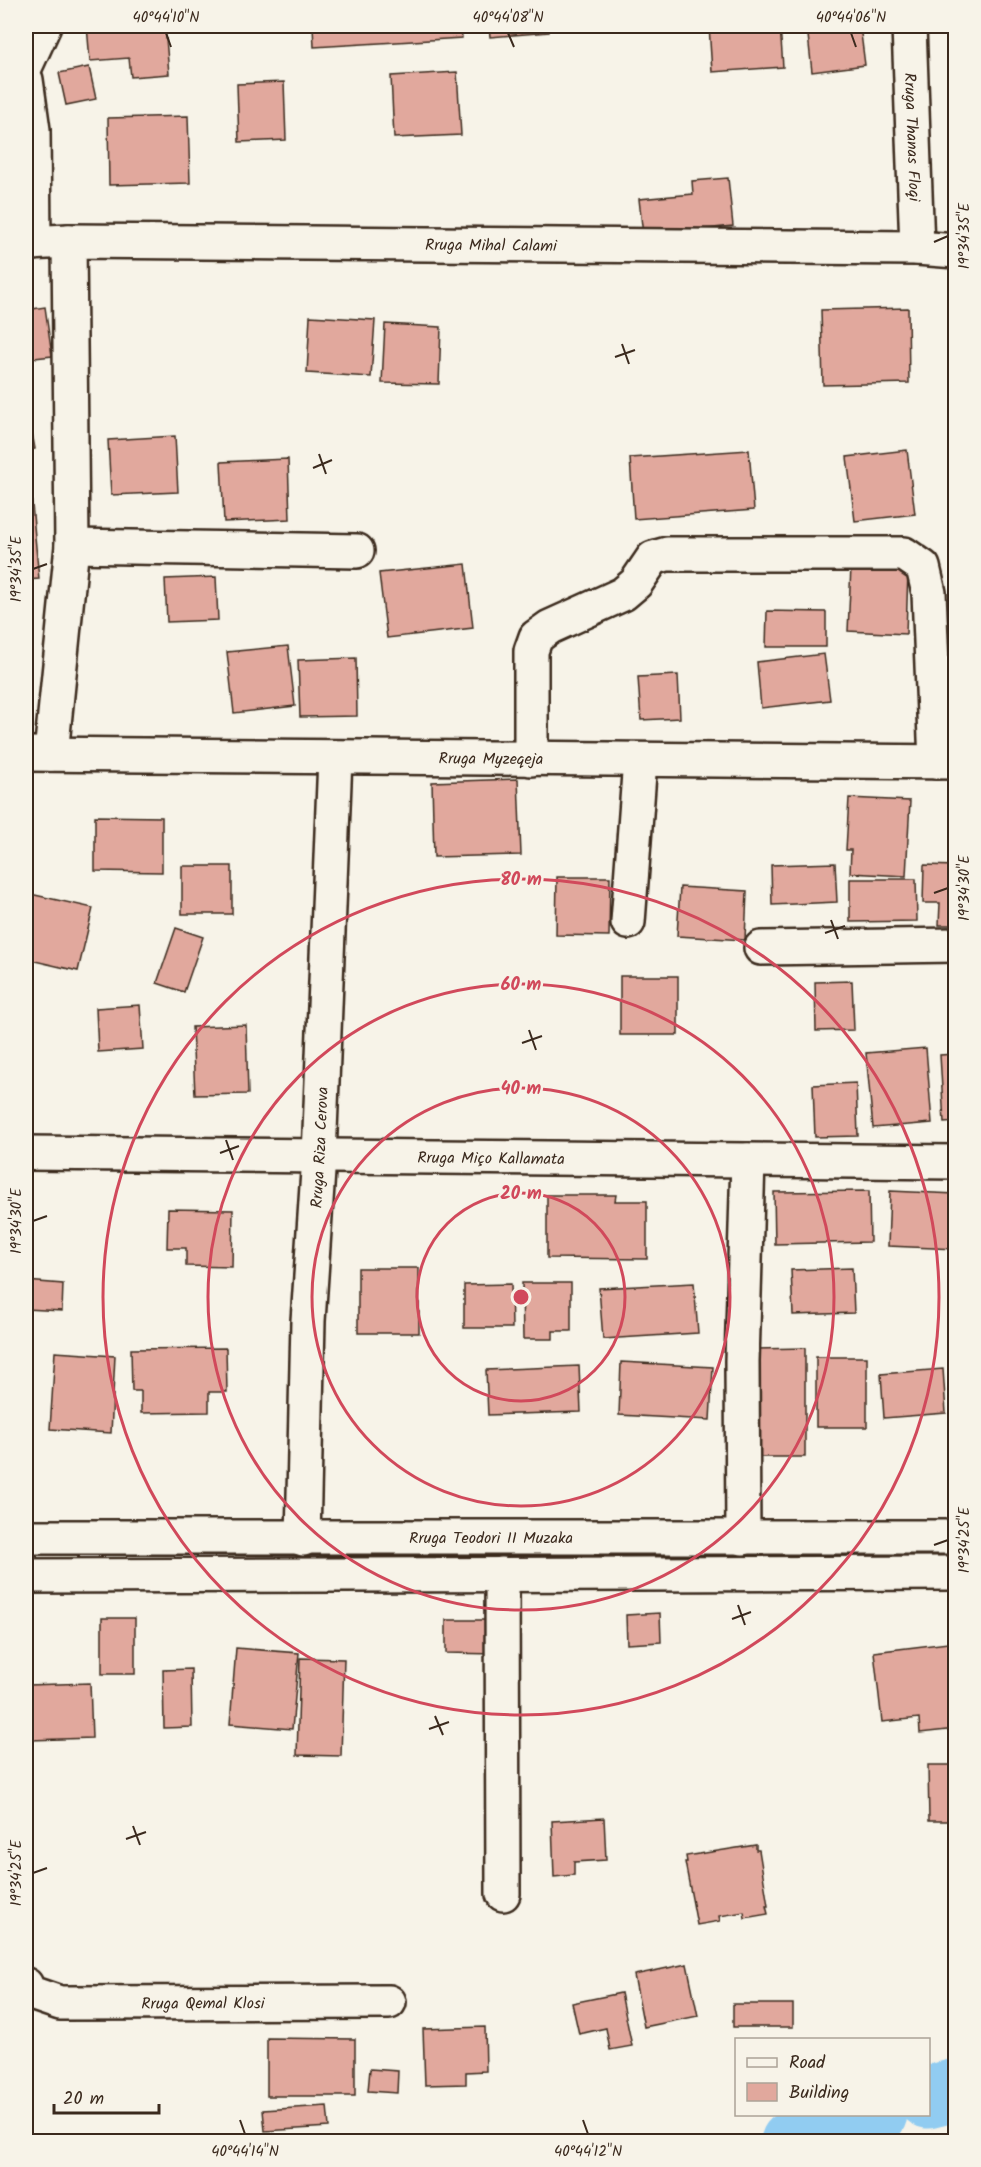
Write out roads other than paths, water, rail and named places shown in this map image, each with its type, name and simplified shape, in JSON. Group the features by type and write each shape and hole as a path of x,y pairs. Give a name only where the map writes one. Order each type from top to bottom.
{"street":[{"path":"26,65 44,26"},
{"name":"Rruga Thanas Floqi","path":"909,26 917,248"},
{"path":"26,80 33,130 30,243"},
{"path":"38,754 72,546 69,241"},
{"name":"Rruga Mihal Calami","path":"30,243 69,241 917,248 956,251"},
{"path":"72,546 357,551"},
{"path":"531,759 531,651 536,637 550,627 624,594 636,583 654,558 667,554 904,554 923,567 929,593 946,762"},
{"name":"Rruga Myzeqeja","path":"38,754 946,762"},
{"name":"Rruga Riza Cerova","path":"303,1539 308,1321 319,1156 335,758"},
{"path":"627,922 640,760"},
{"path":"761,948 956,945"},
{"name":"Rruga Miço Kallamata","path":"26,1153 956,1162"},
{"path":"743,1538 742,1361 748,1160"},
{"name":"Rruga Teodori II Muzaka","path":"26,1537 956,1538"},
{"path":"26,1576 956,1573"},
{"path":"502,1574 503,1894"},
{"name":"Rruga Qemal Klosi","path":"26,1985 28,1992 60,2003 389,2002"}],"waterway":[{"path":"930,2096 956,2090"},
{"path":"792,2142 870,2116"}]}
